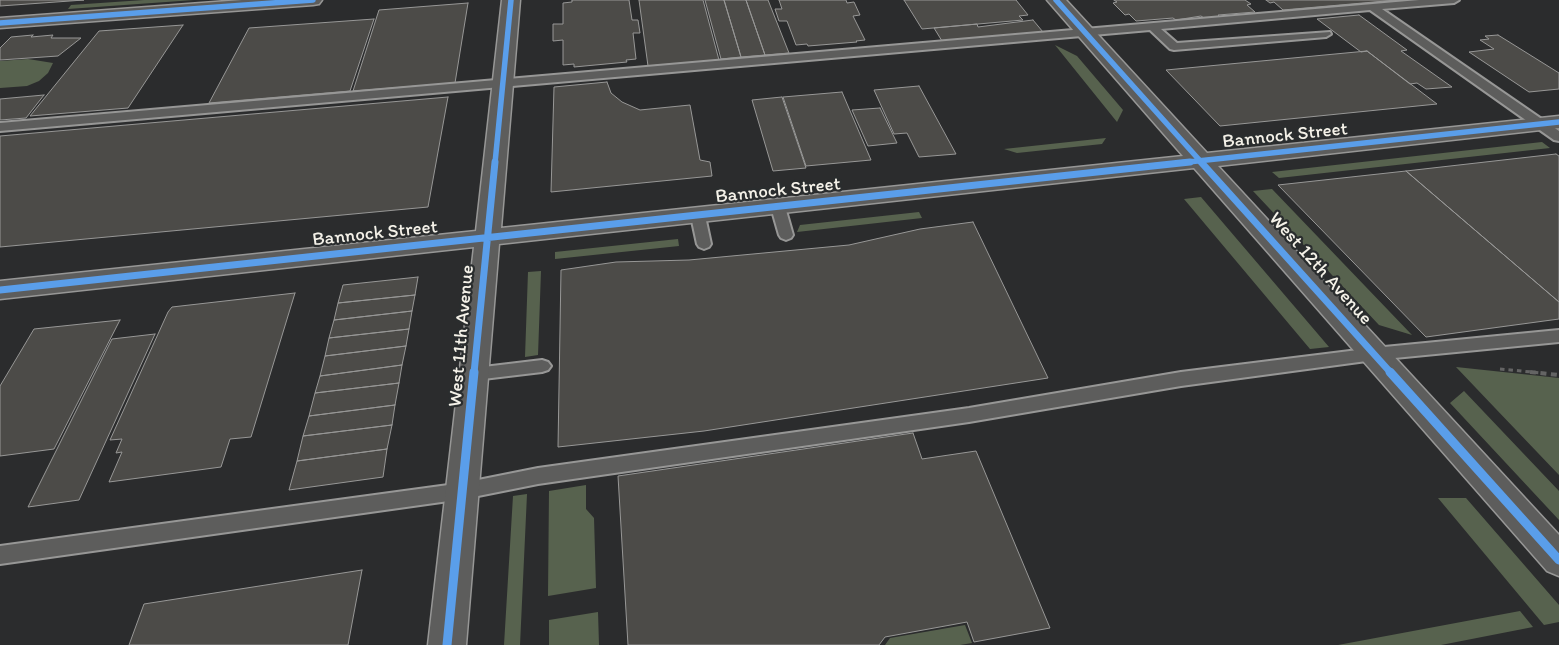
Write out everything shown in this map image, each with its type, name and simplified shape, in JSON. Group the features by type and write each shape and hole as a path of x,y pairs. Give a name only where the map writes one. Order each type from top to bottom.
{"street":[{"path":"0,23 313,0"},
{"name":"West 11th Avenue","path":"448,645 511,0"},
{"name":"West 12th Avenue","path":"1056,0 1559,560"},
{"name":"Bannock Street","path":"0,290 1201,162 1553,128"}],"lane":[{"path":"0,127 1454,0"},
{"path":"1372,7 1553,128"},
{"path":"1152,26 1174,47 1326,34"},
{"path":"778,207 786,235"},
{"path":"698,216 704,244"},
{"path":"0,555 463,490 538,476 960,416 1180,380 1374,354 1559,336"},
{"path":"1539,339 1559,342"},
{"path":"475,374 542,366"}],"green space":[{"path":"144,0 194,0 68,9 71,5"},
{"path":"1055,45 1077,56 1123,110 1117,122"},
{"path":"28,59 53,63 48,73 39,81 27,86 0,88 0,61"},
{"path":"1106,138 1102,144 1017,153 1004,149"},
{"path":"1542,142 1550,148 1279,178 1272,172"},
{"path":"1272,189 1412,335 1379,325 1253,191"},
{"path":"1201,197 1329,347 1310,349 1184,199"},
{"path":"919,212 922,218 797,232 800,225"},
{"path":"678,239 679,246 555,259 555,252"},
{"path":"541,271 538,355 525,357 528,272"},
{"path":"1456,367 1559,378 1559,475 1495,408"},
{"path":"1464,391 1559,491 1559,520 1450,403"},
{"path":"586,485 586,509 594,518 596,588 548,596 549,491"},
{"path":"527,494 520,645 504,645 513,496"},
{"path":"1438,498 1466,498 1559,605 1559,622 1544,625"},
{"path":"1520,611 1533,627 1441,645 1338,645"},
{"path":"598,612 599,645 549,645 549,620"},
{"path":"965,625 972,643 960,645 885,645 890,638"}],"building":[{"path":"0,0 84,0 0,6"},
{"path":"572,0 629,0 632,20 638,20 640,33 633,33 636,59 626,60 627,62 574,67 574,64 563,65 563,40 553,41 553,24 563,24 563,3 572,2"},
{"path":"639,0 703,0 719,60 648,66"},
{"path":"705,0 724,0 741,57 721,59"},
{"path":"724,0 746,0 765,55 741,57"},
{"path":"746,0 768,0 789,53 765,55"},
{"path":"779,0 846,0 847,3 854,2 860,15 853,16 865,40 808,46 807,44 796,45 787,21 779,21 775,9 782,9"},
{"path":"904,0 1016,0 1028,15 1019,16 1023,20 922,29"},
{"path":"1114,0 1245,0 1251,4 1247,5 1255,12 1218,15 1220,17 1204,18 1201,16 1176,20 1173,18 1136,21 1129,14 1125,15 1113,3 1117,2"},
{"path":"1266,0 1397,0 1283,10 1274,2 1270,3"},
{"path":"468,3 455,83 353,91 379,10"},
{"path":"1359,15 1407,50 1401,51 1452,87 1426,89 1417,83 1410,84 1367,51 1361,52 1317,19"},
{"path":"374,19 350,91 209,103 249,28"},
{"path":"1033,20 1043,32 942,41 934,28 977,24 978,27"},
{"path":"183,25 128,108 30,116 99,31"},
{"path":"33,35 31,37 53,35 51,38 81,38 58,56 0,60 0,48 11,37"},
{"path":"1498,35 1559,73 1559,89 1529,92 1469,52 1494,49 1480,40 1489,39 1485,36"},
{"path":"1367,51 1437,104 1220,126 1166,70"},
{"path":"607,82 611,93 622,102 640,110 690,105 700,160 710,162 712,176 551,192 554,87"},
{"path":"919,86 956,154 919,157 907,133 894,134 874,90"},
{"path":"842,92 871,160 806,166 783,97"},
{"path":"44,95 26,118 0,120 0,99"},
{"path":"448,97 428,207 0,247 0,136"},
{"path":"782,97 806,168 773,171 752,100"},
{"path":"880,108 897,143 868,146 852,110"},
{"path":"1556,154 1559,156 1559,302 1406,171"},
{"path":"1406,171 1559,302 1559,319 1426,337 1278,185"},
{"path":"973,222 1048,378 704,431 558,447 561,270 616,262 689,260 849,245 920,229"},
{"path":"418,277 415,295 338,303 343,285"},
{"path":"295,293 251,437 230,439 221,467 109,482 122,452 116,453 122,439 110,440 168,312 172,307"},
{"path":"415,295 412,311 334,320 338,303"},
{"path":"412,311 409,329 329,338 334,320"},
{"path":"120,320 54,449 0,456 0,386 34,329"},
{"path":"409,329 406,346 325,356 329,338"},
{"path":"155,334 79,500 28,507 112,339"},
{"path":"406,346 402,365 320,376 325,356"},
{"path":"402,365 399,383 315,393 320,376"},
{"path":"399,383 395,405 309,416 315,393"},
{"path":"395,405 392,425 303,436 309,416"},
{"path":"392,425 387,449 297,461 303,436"},
{"path":"913,433 922,459 976,451 1050,628 974,642 967,622 885,637 879,645 628,645 618,476"},
{"path":"387,449 383,477 289,490 297,461"},
{"path":"362,570 348,645 129,645 144,604"}],"cycle path":[{"path":"0,23 313,0"},
{"path":"447,645 511,0"},
{"path":"1056,0 1559,560"},
{"path":"0,290 1559,122"}]}
